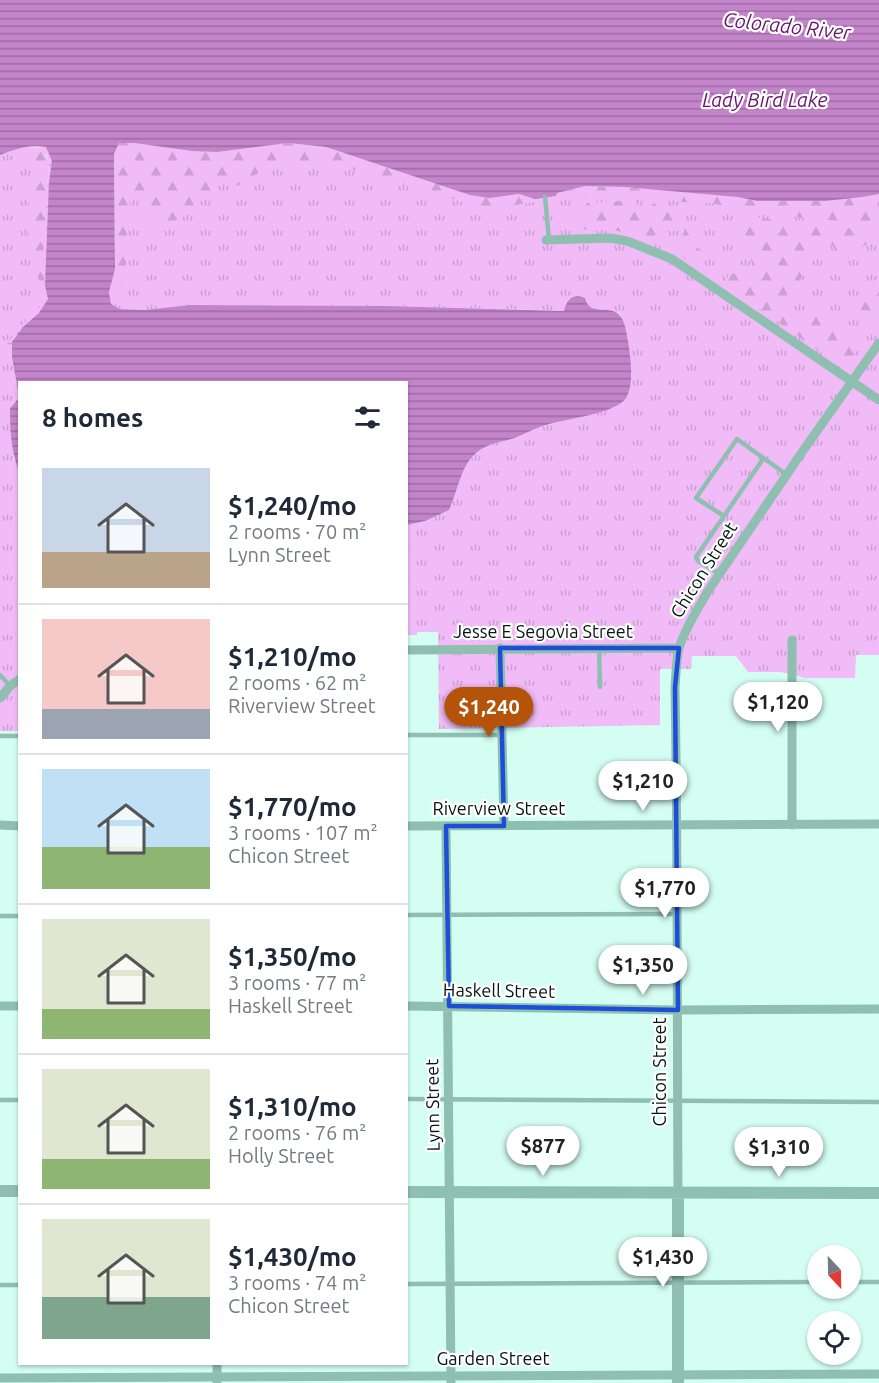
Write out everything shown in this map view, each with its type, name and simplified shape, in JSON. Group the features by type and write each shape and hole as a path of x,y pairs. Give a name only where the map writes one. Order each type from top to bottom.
{"street":[{"path":"547,240 610,238 635,243 672,260 879,400"},
{"name":"Chicon Street","path":"678,1379 678,825 675,687 679,648 695,613 720,574 879,343"},
{"path":"792,640 792,825"},
{"path":"500,648 504,826"},
{"name":"Jesse E Segovia Street","path":"408,650 679,648"},
{"path":"0,698 18,680"},
{"name":"Riverview Street","path":"408,826 879,824"},
{"path":"0,825 18,826"},
{"name":"Lynn Street","path":"446,826 451,1379"},
{"path":"0,1006 18,1006"},
{"name":"Haskell Street","path":"408,1006 678,1010 879,1009"},
{"path":"0,1191 18,1191"},
{"path":"408,1192 879,1193"},
{"name":"Garden Street","path":"0,1377 217,1380 678,1379 879,1374"}],"lane":[{"path":"545,196 547,240"},
{"path":"724,516 696,498 736,439 787,475"},
{"path":"720,574 698,561 696,556 764,459"},
{"path":"599,648 600,687"},
{"path":"0,675 10,686"},
{"path":"408,735 502,735"},
{"path":"0,736 18,736"},
{"path":"408,915 678,914"},
{"path":"0,916 18,916"},
{"path":"408,1099 879,1102"},
{"path":"0,1100 18,1100"},
{"path":"408,1284 807,1282"},
{"path":"861,1282 879,1282"},
{"path":"0,1285 18,1285"}],"highlighted area":[{"path":"500,648 679,648 675,687 678,1010 449,1006 446,826 504,826"}],"green space":[{"path":"33,141 53,150 51,298 17,342 12,357 7,344 45,300 43,256 49,161 45,151 38,147 11,153 9,151"},
{"path":"119,143 217,152 288,143 326,147 470,195 489,198 519,194 535,199 535,202 482,207 362,171 292,166 259,172 246,183 235,186 223,180 211,179 212,194 193,206 183,217 169,223 150,224 143,217 141,204 133,194 129,194 126,280 129,287 110,289 115,269 114,154"},
{"path":"134,143 217,152 288,143 535,199 556,196 557,193 585,186 862,197 879,194 879,655 856,655 855,678 805,678 781,672 748,672 736,656 692,656 691,669 660,669 660,725 439,729 438,632 417,632 417,635 408,635 408,525 425,521 454,499 466,467 483,448 540,427 614,407 628,343 620,314 608,310 592,309 587,305 565,311 390,306 189,305 144,310 120,309 111,304 109,292 115,269"},
{"path":"32,147 43,150 49,161 43,256 44,290 39,282 27,232 30,188 42,168 40,163 32,157 14,158 11,153"},
{"path":"46,147 48,299 12,357 18,386 18,399 10,408 14,458 18,467 18,731 0,731 0,155 15,149"},
{"path":"585,186 625,187 738,197 757,201 825,201 879,194 879,221 854,222 803,218 636,194 602,195 558,201 557,193"},
{"path":"634,200 642,212 647,214 653,213 651,205 655,203 667,204 671,210 670,215 681,211 687,215 680,229 674,231 663,227 650,240 618,231 578,229 574,226 575,209 587,203"},
{"path":"745,217 826,228 860,230 867,234 870,243 846,260 832,245 810,248 802,278 795,285 788,284 788,329 726,286 730,273 739,274 750,280 753,274 750,256 756,244 748,245 741,239 739,222"},
{"path":"688,222 695,236 693,242 702,251 705,265 699,267 675,253"},
{"path":"868,286 879,287 879,314 872,315 870,311 860,310 858,298 861,296 862,289"},
{"path":"808,312 813,316 832,320 853,335 854,352 848,367 843,368 795,334 798,316"}],"water":[{"name":"Lady Bird Lake","path":"0,0 879,0 879,194 825,201 757,201 738,197 625,187 585,186 557,193 556,196 535,199 519,194 489,198 470,195 326,147 288,143 217,152 119,143 114,154 115,269 109,292 111,304 120,309 144,310 189,305 390,306 564,311 569,300 577,296 585,298 592,308 611,310 621,317 627,334 631,383 626,398 620,404 599,413 549,424 480,450 468,462 449,510 425,521 408,525 408,381 18,381 18,390 12,357 12,342 23,327 39,313 48,299 45,285 49,182 52,161 46,147 40,146 0,155"},
{"path":"18,399 18,469 14,456 10,408"}],"water label":[{"name":"Colorado River","path":"787,26"}]}
